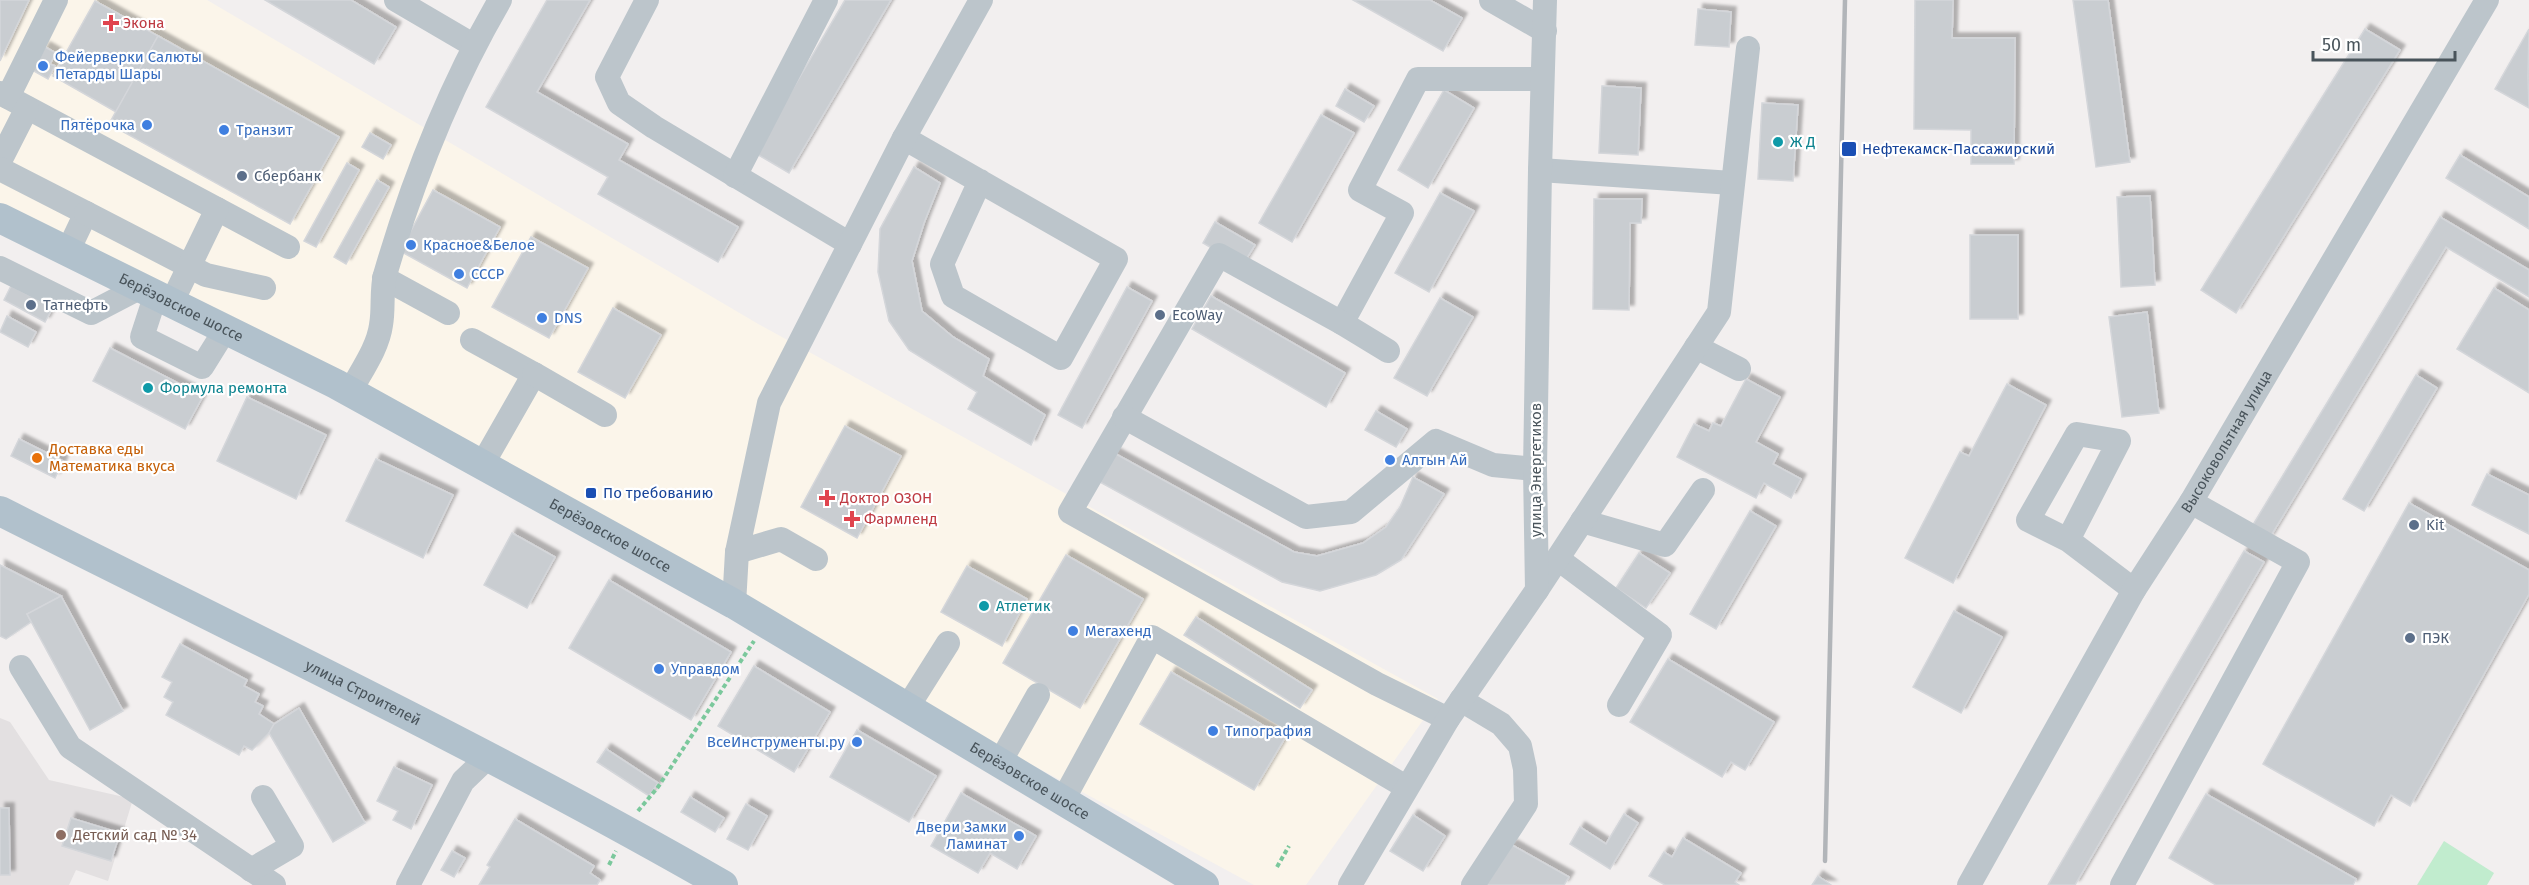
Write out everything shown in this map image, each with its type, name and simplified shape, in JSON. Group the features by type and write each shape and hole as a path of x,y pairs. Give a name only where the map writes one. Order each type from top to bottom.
{"main road":[{"name":"Берёзовское шоссе","path":"0,218 350,392 734,604 1204,885"},
{"name":"улица Строителей","path":"0,511 488,757 626,829 723,885"}],"street":[{"path":"0,161 12,99 56,0"},
{"path":"396,0 473,45"},
{"path":"350,392 375,345 381,327 384,278 431,140 473,45 500,0"},
{"path":"647,0 607,77 619,104 850,244"},
{"path":"735,176 826,0"},
{"path":"734,604 737,552 769,403 904,138 981,0"},
{"path":"1491,0 1545,31"},
{"name":"улица Энергетиков","path":"1537,590 1535,469 1545,0"},
{"name":"Высоковольтная улица","path":"1969,885 2134,590 2191,502 2487,0"},
{"path":"1356,883 1406,786 1719,312 1748,48"},
{"path":"1342,323 1402,213 1360,190 1418,79 1542,79"},
{"path":"12,99 288,247"},
{"path":"904,138 980,181 1116,259 1061,358 953,296 942,264 980,181"},
{"path":"0,169 206,275 264,288"},
{"path":"1540,170 1732,183"},
{"path":"217,209 155,296 142,337 202,367 225,330"},
{"path":"67,253 86,213"},
{"path":"1388,351 1219,255 1070,512 1377,684 1501,724 1520,746 1525,769 1526,804 1473,885"},
{"path":"0,268 91,313 155,296"},
{"path":"384,278 448,313"},
{"path":"472,340 605,415"},
{"path":"1696,347 1739,369"},
{"path":"482,465 534,374"},
{"path":"1124,417 1306,517 1351,512 1436,441 1493,465 1535,469"},
{"path":"1582,521 1665,546 1703,490"},
{"path":"2122,885 2298,562 2191,502"},
{"path":"737,552 781,539 816,558"},
{"path":"2068,540 2134,590"},
{"path":"1558,558 1660,635 1619,705"},
{"path":"1062,802 1152,637 1406,786"},
{"path":"907,708 948,643"},
{"path":"21,667 70,747 274,885"},
{"path":"999,764 1038,695"},
{"path":"414,883 463,782 488,757"},
{"path":"251,870 292,846 263,797"}],"path":[{"path":"609,865 626,829 681,754 766,623"},
{"path":"1277,867 1289,846"}],"shaded area":[{"path":"0,0 207,0 760,325 1438,699 1306,885 1254,885 0,206"},
{"name":"Детский сад № 34","path":"0,718 10,722 49,780 133,799 108,881 76,870 69,885 0,885"}],"green space":[{"path":"2444,841 2494,873 2487,885 2417,885"}],"building":[{"path":"0,0 29,0 0,61"},
{"path":"265,0 351,0 396,27 374,64"},
{"path":"547,0 590,0 537,92 628,144 619,160 738,227 718,262 598,194 608,177 486,107"},
{"path":"845,0 891,0 789,173 755,153"},
{"path":"1353,0 1430,0 1462,18 1443,51"},
{"path":"1915,0 1953,0 1952,38 2015,38 2014,164 1971,164 1971,130 1914,129"},
{"path":"2073,0 2108,0 2130,162 2096,167"},
{"path":"95,1 158,36 116,112 53,76"},
{"path":"1698,9 1731,12 1729,47 1695,45"},
{"path":"2365,29 2400,50 2236,313 2201,290"},
{"path":"2529,29 2528,77 2529,108 2495,89"},
{"name":"Транзит","path":"158,36 339,137 290,224 109,124"},
{"path":"45,47 56,53 50,64 55,66 48,79 32,70"},
{"path":"1602,86 1641,88 1638,155 1599,153"},
{"path":"1345,89 1374,106 1364,122 1336,106"},
{"path":"1444,90 1474,108 1428,188 1398,170"},
{"name":"Ж Д","path":"1762,103 1798,105 1793,181 1758,179"},
{"path":"1321,115 1354,133 1292,242 1259,223"},
{"path":"370,133 391,145 383,159 362,147"},
{"path":"2460,155 2529,197 2529,229 2446,178"},
{"path":"347,163 359,170 316,247 304,241"},
{"path":"914,167 940,183 912,261 922,311 953,337 989,359 983,376 1045,415 1031,445 968,409 977,392 909,350 889,321 878,272 880,229"},
{"path":"377,180 389,187 346,264 334,257"},
{"path":"433,190 500,227 467,288 400,251"},
{"path":"1440,193 1474,211 1429,292 1395,273"},
{"path":"2150,196 2155,285 2121,287 2117,197"},
{"path":"1594,199 1642,199 1641,223 1630,223 1629,310 1593,309"},
{"path":"2440,217 2529,270 2529,297 2446,247 2269,539 2251,528"},
{"path":"1215,222 1255,245 1242,266 1203,243"},
{"path":"1970,235 2018,235 2018,319 1970,319"},
{"path":"531,237 588,268 549,338 492,307"},
{"path":"11,286 53,307 45,322 4,300"},
{"path":"1127,287 1152,301 1082,428 1058,415"},
{"path":"2494,288 2529,310 2529,393 2457,349"},
{"path":"1211,296 1345,373 1326,407 1192,329"},
{"path":"1440,298 1473,317 1427,396 1394,378"},
{"path":"613,308 661,335 625,398 578,372"},
{"path":"2147,312 2159,413 2122,417 2109,317"},
{"path":"7,316 36,332 28,347 0,332"},
{"name":"Формула ремонта","path":"110,348 203,396 185,429 93,381"},
{"path":"2416,375 2437,388 2364,511 2343,499"},
{"path":"1746,379 1780,397 1756,442 1778,454 1773,464 1801,479 1791,498 1764,483 1756,498 1677,457 1694,424 1709,431 1713,423 1721,426"},
{"path":"2007,384 2046,405 1953,583 1905,558 1960,452 1969,456"},
{"path":"247,397 326,435 296,499 217,461"},
{"path":"1376,411 1407,429 1396,447 1365,430"},
{"path":"845,426 901,456 857,538 801,507"},
{"name":"Доставка еды Математика вкуса","path":"19,439 63,461 55,478 11,456"},
{"path":"1114,453 1294,552 1317,556 1363,543 1386,527 1400,507 1413,477 1444,494 1401,560 1376,575 1320,591 1282,582 1098,481"},
{"path":"376,459 453,495 423,558 346,521"},
{"path":"2487,474 2529,495 2529,534 2472,505"},
{"path":"2409,503 2529,570 2529,594 2410,806 2391,795 2374,826 2263,764"},
{"path":"1750,511 1776,526 1716,629 1690,614"},
{"path":"512,533 555,557 527,608 484,585"},
{"path":"2244,551 2264,562 2075,885 2048,885"},
{"path":"1639,553 1670,573 1646,608 1616,588"},
{"path":"1066,555 1143,599 1080,708 1003,663"},
{"path":"0,565 61,596 27,614 31,622 6,639 0,636"},
{"name":"Атлетик","path":"967,566 1027,599 1002,646 941,612"},
{"path":"609,580 731,652 691,720 569,648"},
{"path":"61,596 123,711 90,730 27,614"},
{"path":"1954,611 2002,637 1961,713 1913,687"},
{"path":"1196,617 1312,690 1300,708 1184,635"},
{"path":"180,644 247,680 244,686 259,694 255,702 263,706 259,714 274,724 269,733 252,750 244,746 239,755 166,715 173,702 164,697 172,682 162,677"},
{"path":"1668,659 1774,722 1745,770 1731,762 1722,777 1630,722"},
{"path":"754,666 830,712 794,772 718,726"},
{"path":"1171,672 1285,738 1254,790 1140,724"},
{"path":"299,708 365,823 333,842 269,733 274,724"},
{"path":"857,730 936,776 909,822 830,777"},
{"path":"606,749 658,783 649,796 597,762"},
{"path":"394,767 432,785 411,829 393,820 398,811 377,801"},
{"path":"961,793 1036,836 1017,869 990,853 978,873 931,846"},
{"path":"2206,794 2356,879 2353,885 2216,885 2169,858"},
{"path":"690,797 724,818 715,832 681,812"},
{"path":"746,804 767,816 748,850 727,839"},
{"path":"0,808 9,808 10,875 0,875"},
{"path":"1624,814 1638,823 1610,869 1570,844 1580,827 1606,844"},
{"path":"1413,815 1445,836 1423,871 1390,851"},
{"path":"71,818 120,833 111,861 62,846"},
{"path":"515,819 594,866 590,873 600,880 597,885 479,885 490,867 487,865"},
{"path":"1683,838 1741,873 1735,882 1739,885 1665,885 1649,876 1664,852 1672,857"},
{"path":"1512,845 1569,877 1564,885 1472,885"},
{"path":"452,851 465,858 454,877 441,870"},
{"path":"1818,876 1831,885 1812,885"}],"railway":[{"path":"1825,861 1845,0"}],"place":[{"name":"Экона","path":"111,23"},
{"name":"Фейерверки Салюты Петарды Шары","path":"43,66"},
{"name":"Пятёрочка","path":"147,125"},
{"name":"Транзит","path":"224,130"},
{"name":"Ж Д","path":"1778,142"},
{"name":"Нефтекамск-Пассажирский","path":"1849,149"},
{"name":"Сбербанк","path":"242,176"},
{"name":"Красное&Белое","path":"411,245"},
{"name":"СССР","path":"459,274"},
{"name":"Татнефть","path":"31,305"},
{"name":"EcoWay","path":"1160,315"},
{"name":"DNS","path":"542,318"},
{"name":"Формула ремонта","path":"148,388"},
{"name":"Доставка еды Математика вкуса","path":"37,458"},
{"name":"Алтын Ай","path":"1390,460"},
{"name":"По требованию","path":"591,493"},
{"name":"Доктор ОЗОН","path":"827,498"},
{"name":"Фармленд","path":"852,519"},
{"name":"Kit","path":"2414,525"},
{"name":"Атлетик","path":"984,606"},
{"name":"Мегахенд","path":"1073,631"},
{"name":"ПЭК","path":"2410,638"},
{"name":"Управдом","path":"659,669"},
{"name":"Типография","path":"1213,731"},
{"name":"ВсеИнструменты.ру","path":"857,742"},
{"name":"Детский сад № 34","path":"61,835"},
{"name":"Двери Замки Ламинат","path":"1019,836"}]}
